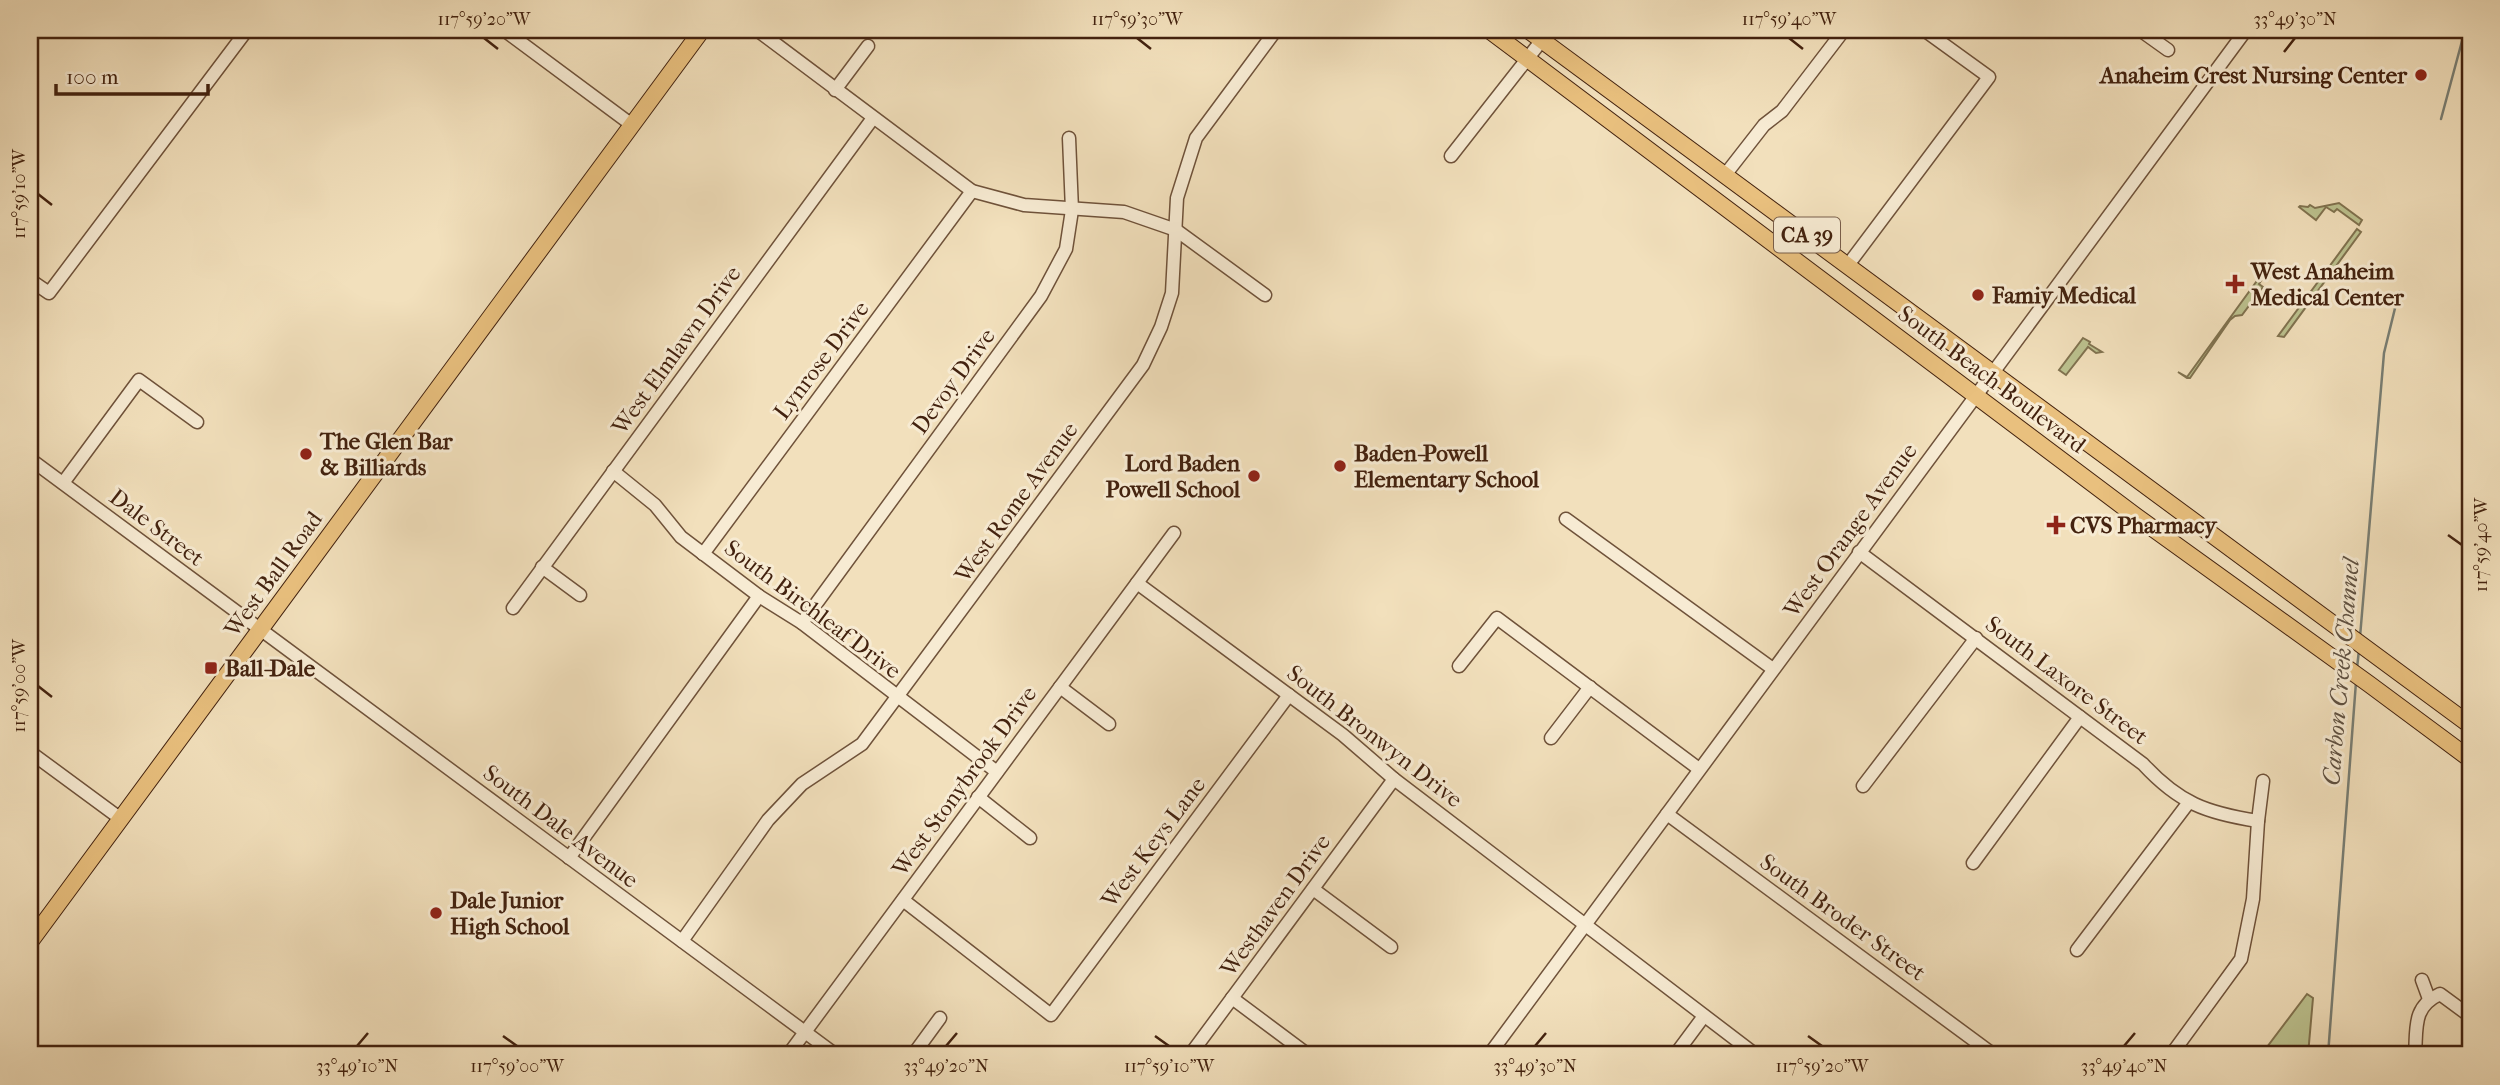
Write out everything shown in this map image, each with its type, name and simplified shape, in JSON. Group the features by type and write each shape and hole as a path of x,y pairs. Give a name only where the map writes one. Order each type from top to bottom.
{"main road":[{"name":"West Ball Road","path":"30,942 702,30"},
{"name":"South Beach Boulevard","path":"1489,30 2133,514 2470,759"},
{"name":"South Beach Boulevard","path":"1528,30 2470,725"}],"street":[{"path":"30,280 49,293 247,30"},
{"path":"504,30 632,125"},
{"path":"757,30 972,191 1024,205 1124,212 1176,230 1265,295"},
{"name":"West Rome Avenue","path":"682,942 768,820 802,784 862,744 1143,365 1161,327 1172,293 1177,198 1196,138 1276,30"},
{"path":"1725,175 1765,125 1782,111 1844,30"},
{"path":"1848,265 1989,77 1924,30"},
{"path":"2140,30 2168,50"},
{"name":"West Orange Avenue","path":"1489,1055 2246,30"},
{"path":"1451,156 1542,40"},
{"path":"835,90 868,46"},
{"name":"West Elmlawn Drive","path":"513,608 873,118"},
{"name":"Devoy Drive","path":"802,624 1041,296 1066,249 1072,210 1069,138"},
{"name":"Lynrose Drive","path":"703,554 972,191"},
{"path":"62,483 139,380 197,422"},
{"name":"Dale Street","path":"30,459 260,629"},
{"name":"South Birchleaf Drive","path":"613,471 654,505 681,537 802,624 997,772"},
{"path":"1566,519 1773,669"},
{"name":"West Stonybrook Drive","path":"788,1055 1174,533"},
{"name":"South Laxore Street","path":"1859,552 2143,764 2175,795 2223,815 2258,821"},
{"path":"542,567 580,595"},
{"name":"South Bronwyn Drive","path":"1137,583 1343,735 1394,779 1756,1055"},
{"path":"569,858 760,596"},
{"path":"1459,666 1497,618 1699,769"},
{"name":"South Dale Avenue","path":"260,629 836,1055"},
{"path":"1863,786 1976,638"},
{"path":"1060,687 1109,724"},
{"path":"1551,738 1590,687"},
{"name":"West Keys Lane","path":"903,900 1051,1015 1289,695"},
{"path":"1973,863 2080,717"},
{"path":"30,752 121,819"},
{"name":"Westhaven Drive","path":"1190,1055 1394,779"},
{"path":"2171,1055 2241,960 2253,899 2263,781"},
{"path":"978,797 1030,838"},
{"path":"2077,950 2189,802"},
{"name":"South Broder Street","path":"1667,814 1994,1055"},
{"path":"1313,889 1391,947"},
{"path":"2421,980 2429,999"},
{"path":"2415,1055 2419,1010 2429,999 2440,994 2470,1016"},
{"path":"1232,998 1307,1054"},
{"path":"1675,1055 1704,1016"},
{"path":"914,1055 940,1018"}],"green space":[{"path":"2339,203 2362,220 2359,225 2337,209 2334,212 2326,207 2316,220 2299,207 2310,205 2315,208"},
{"path":"2357,229 2361,232 2284,337 2278,336"},
{"path":"2267,267 2275,271 2270,277 2265,274 2259,284 2263,287 2242,315 2230,320 2190,378 2187,378 2178,372 2187,377"},
{"path":"2083,338 2102,352 2096,353 2088,347 2066,375 2059,370"},
{"path":"2307,994 2313,998 2308,1055 2261,1055"}],"waterway":[{"name":"Carbon Creek Channel","path":"2441,119 2465,30"},
{"name":"Carbon Creek Channel","path":"2360,637 2384,353 2399,292"},
{"name":"Carbon Creek Channel","path":"2357,668 2359,650"},
{"name":"Carbon Creek Channel","path":"2328,1055 2356,682"}],"place":[{"name":"Anaheim Crest Nursing Center","path":"2421,75"},
{"name":"West Anaheim Medical Center","path":"2235,284"},
{"name":"Famiy Medical","path":"1978,295"},
{"name":"The Glen Bar & Billiards","path":"306,454"},
{"name":"Baden-Powell Elementary School","path":"1340,466"},
{"name":"Lord Baden Powell School","path":"1254,476"},
{"name":"CVS Pharmacy","path":"2056,525"},
{"name":"Ball-Dale","path":"211,668"},
{"name":"Dale Junior High School","path":"436,913"}]}
